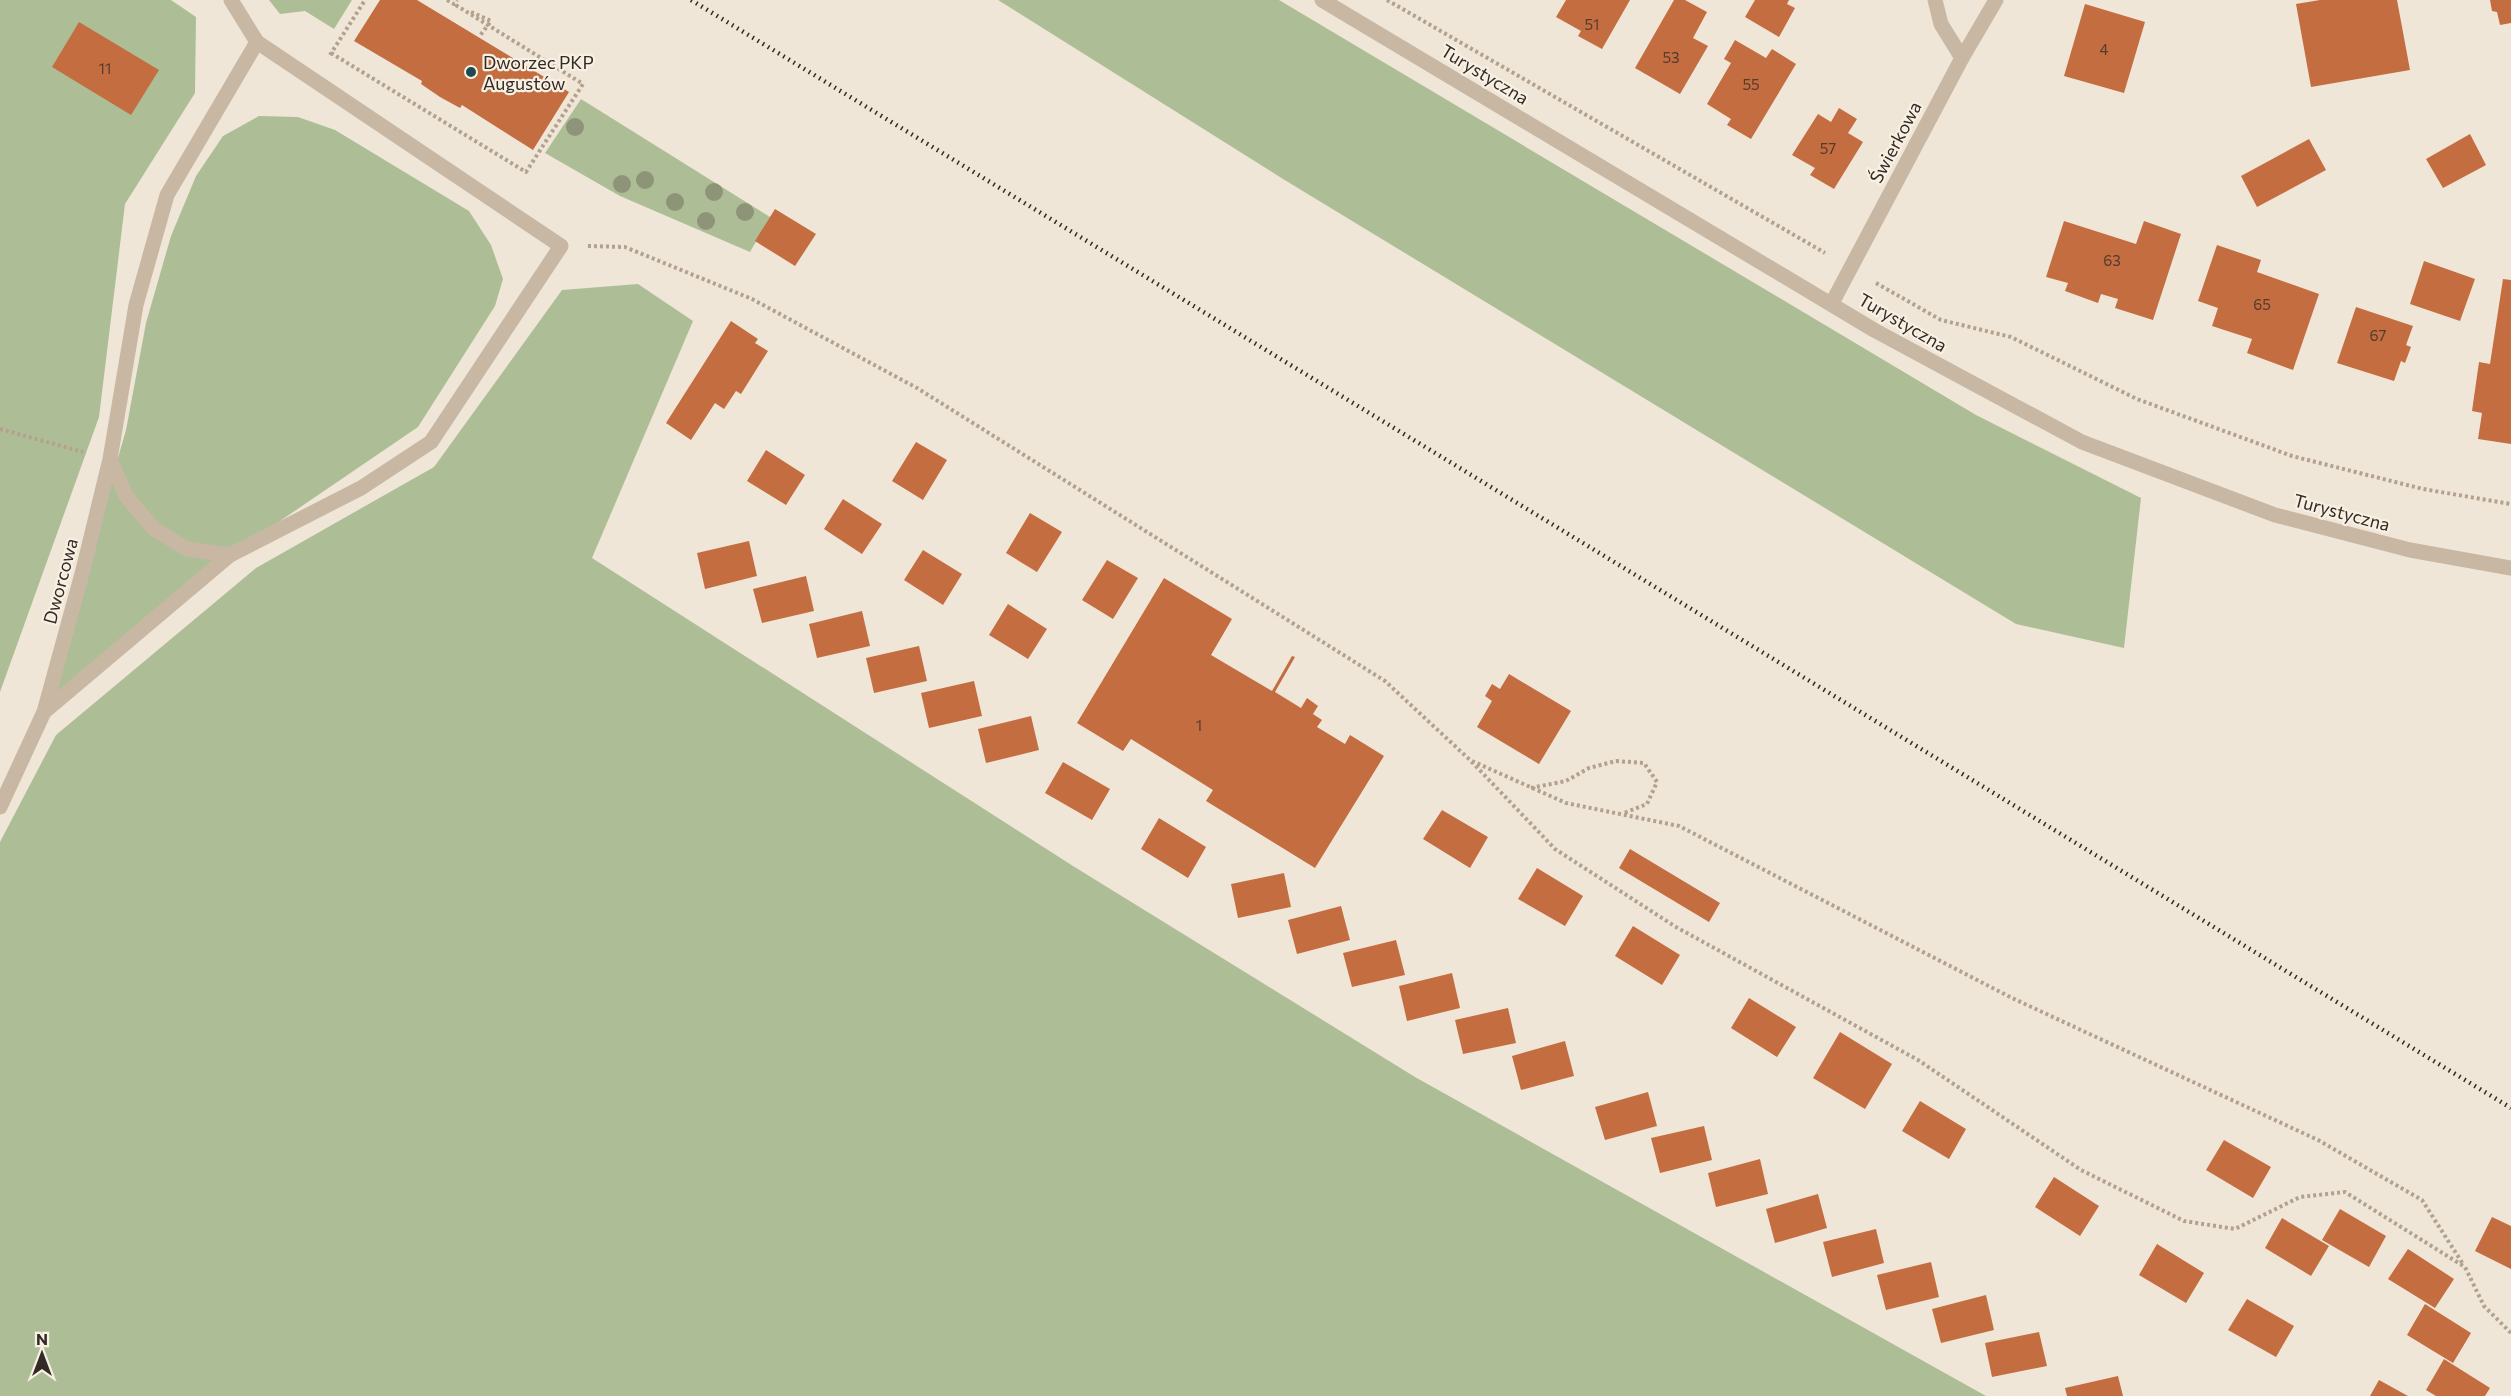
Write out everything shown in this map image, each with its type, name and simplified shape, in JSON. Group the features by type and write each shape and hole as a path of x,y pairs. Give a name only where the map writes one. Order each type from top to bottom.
{"street":[{"path":"231,0 257,42 561,246"},
{"name":"Turystyczna","path":"1322,0 1874,330 2082,442 2275,515 2410,550 2511,568"},
{"path":"1935,0 1941,24 1962,58"},
{"name":"Świerkowa","path":"1832,303 1962,58 1996,0"},
{"name":"Dworcowa","path":"0,807 44,712 83,570 110,459 136,305 167,195 257,42"},
{"name":"Dworcowa","path":"44,712 230,555 361,488 431,442 561,246"},
{"path":"110,459 126,496 154,529 187,549 230,555"}],"path":[{"path":"344,35 365,0"},
{"path":"447,0 456,2 491,21 479,37"},
{"path":"1387,0 1941,320 2011,337 2138,399 2292,456 2423,489 2511,504"},
{"path":"331,53 526,172 583,84 456,2"},
{"path":"561,246 625,247 752,299 917,388 1385,681 1470,760 1555,849 1676,927 1918,1060 2081,1170 2184,1221 2235,1229 2300,1197 2345,1192 2464,1267"},
{"path":"0,429 110,459"},
{"path":"1470,760 1566,804 1679,826 2012,998 2318,1140 2422,1200 2464,1267 2484,1306 2511,1333"},
{"path":"1531,788 1566,781 1589,768 1616,761 1644,763 1657,782 1647,804 1623,814"}],"green space":[{"path":"0,0 171,0 196,17 195,93 125,204 99,417 0,692"},
{"path":"269,0 352,0 334,29 305,11 280,14"},
{"path":"998,0 1279,0 1976,415 2141,498 2124,648 2016,624 1283,179"},
{"path":"581,99 770,217 750,252 620,196 545,153"},
{"path":"259,116 298,117 335,130 469,211 491,245 503,279 495,306 418,427 230,555 44,712 126,430 146,323 171,236 196,176 223,136"},
{"path":"638,284 693,321 592,558 1073,866 1415,1077 1986,1396 0,1396 0,842 56,735 256,568 434,467 562,290"}],"building":[{"name":"Dworzec PKP Augustów","path":"380,0 417,0 569,92 533,150 462,105 460,108 440,97 421,84 422,81 354,41"},
{"path":"1566,0 1630,0 1602,49 1578,36 1581,31 1556,17"},
{"path":"1674,0 1685,0 1707,12 1693,38 1708,46 1680,94 1635,68"},
{"path":"1755,0 1789,0 1787,4 1795,8 1779,37 1745,17"},
{"path":"2320,0 2397,0 2410,70 2311,87 2296,4"},
{"path":"2490,0 2511,0 2511,23 2500,25 2497,12 2492,11"},
{"path":"2085,4 2145,22 2124,93 2064,76"},
{"path":"79,22 159,70 131,115 52,67"},
{"path":"1735,40 1766,58 1772,49 1796,64 1751,139 1727,125 1731,119 1707,104 1731,63 1724,59"},
{"path":"1839,108 1857,119 1848,133 1863,142 1834,189 1810,175 1815,168 1792,155 1818,114 1831,122"},
{"path":"2470,134 2486,165 2443,188 2426,159"},
{"path":"2309,139 2326,170 2257,207 2241,176"},
{"path":"775,209 816,234 795,266 755,241"},
{"path":"2064,221 2136,244 2144,221 2181,234 2153,320 2115,308 2118,299 2101,294 2098,303 2065,291 2068,283 2046,277"},
{"path":"2217,245 2261,260 2257,272 2319,294 2293,370 2247,353 2252,339 2212,326 2218,308 2198,301"},
{"path":"2424,261 2475,279 2460,321 2410,304"},
{"path":"2503,279 2511,280 2511,444 2478,439 2482,413 2472,411 2479,362 2490,364"},
{"path":"2356,307 2413,326 2406,345 2411,347 2405,363 2401,361 2394,381 2337,363"},
{"path":"731,321 758,339 755,343 768,351 741,394 736,391 724,409 715,403 691,440 666,423"},
{"path":"916,442 947,460 923,500 892,481"},
{"path":"766,450 805,475 786,505 747,481"},
{"path":"843,499 882,524 862,554 824,529"},
{"path":"1030,513 1062,532 1037,572 1006,553"},
{"path":"749,541 757,576 705,589 697,553"},
{"path":"923,550 962,574 943,605 904,580"},
{"path":"1107,560 1138,578 1113,619 1082,600"},
{"path":"806,576 814,611 762,623 753,589"},
{"path":"1164,578 1232,619 1211,655 1272,691 1292,656 1295,657 1275,692 1301,708 1307,698 1318,706 1313,714 1322,720 1317,727 1345,744 1350,735 1384,756 1315,868 1206,801 1213,790 1131,739 1123,751 1077,723"},
{"path":"1008,604 1047,629 1028,659 989,635"},
{"path":"862,611 870,646 817,658 809,624"},
{"path":"919,646 927,681 874,693 866,658"},
{"path":"1509,674 1571,711 1539,764 1477,727 1492,701 1485,696 1492,684 1500,689"},
{"path":"974,681 982,716 929,728 921,693"},
{"path":"1031,716 1039,750 986,763 978,729"},
{"path":"1063,762 1110,789 1092,820 1045,793"},
{"path":"1442,810 1488,837 1470,868 1423,839"},
{"path":"1159,818 1206,847 1188,878 1141,849"},
{"path":"1630,849 1720,903 1709,922 1619,868"},
{"path":"1537,868 1583,896 1565,926 1518,899"},
{"path":"1284,873 1291,907 1238,918 1231,884"},
{"path":"1341,906 1350,940 1297,954 1288,920"},
{"path":"1633,926 1680,955 1662,985 1615,956"},
{"path":"1396,940 1405,975 1352,987 1343,953"},
{"path":"1452,973 1460,1008 1407,1021 1399,986"},
{"path":"1749,998 1796,1027 1777,1057 1731,1028"},
{"path":"1508,1008 1516,1043 1463,1054 1455,1020"},
{"path":"1840,1032 1892,1064 1865,1109 1813,1078"},
{"path":"1565,1041 1574,1076 1521,1090 1512,1056"},
{"path":"1648,1092 1657,1126 1605,1140 1595,1107"},
{"path":"1920,1101 1966,1129 1949,1159 1902,1131"},
{"path":"1704,1126 1712,1160 1660,1173 1651,1138"},
{"path":"2224,1140 2271,1167 2253,1198 2206,1170"},
{"path":"1760,1159 1768,1194 1716,1207 1708,1173"},
{"path":"2054,1177 2099,1206 2080,1236 2035,1207"},
{"path":"1818,1194 1827,1228 1775,1243 1766,1209"},
{"path":"2340,1209 2386,1236 2369,1267 2322,1240"},
{"path":"2492,1217 2511,1226 2511,1269 2475,1251"},
{"path":"2282,1218 2329,1246 2311,1276 2265,1248"},
{"path":"1876,1229 1884,1263 1832,1277 1823,1242"},
{"path":"2157,1244 2204,1273 2186,1303 2139,1275"},
{"path":"2408,1249 2454,1279 2435,1308 2388,1279"},
{"path":"1931,1262 1939,1297 1886,1310 1877,1275"},
{"path":"1986,1295 1994,1330 1941,1343 1932,1309"},
{"path":"2247,1299 2294,1326 2276,1357 2228,1330"},
{"path":"2425,1304 2471,1333 2453,1363 2407,1335"},
{"path":"2039,1332 2047,1366 1992,1377 1985,1343"},
{"path":"2444,1359 2490,1388 2485,1396 2436,1396 2426,1390"},
{"path":"2118,1376 2123,1396 2067,1396 2065,1388"},
{"path":"2379,1380 2408,1396 2370,1396"}],"railway":[{"path":"691,0 2511,1108"}],"place":[{"name":"Dworzec PKP Augustów","path":"471,72"}]}
